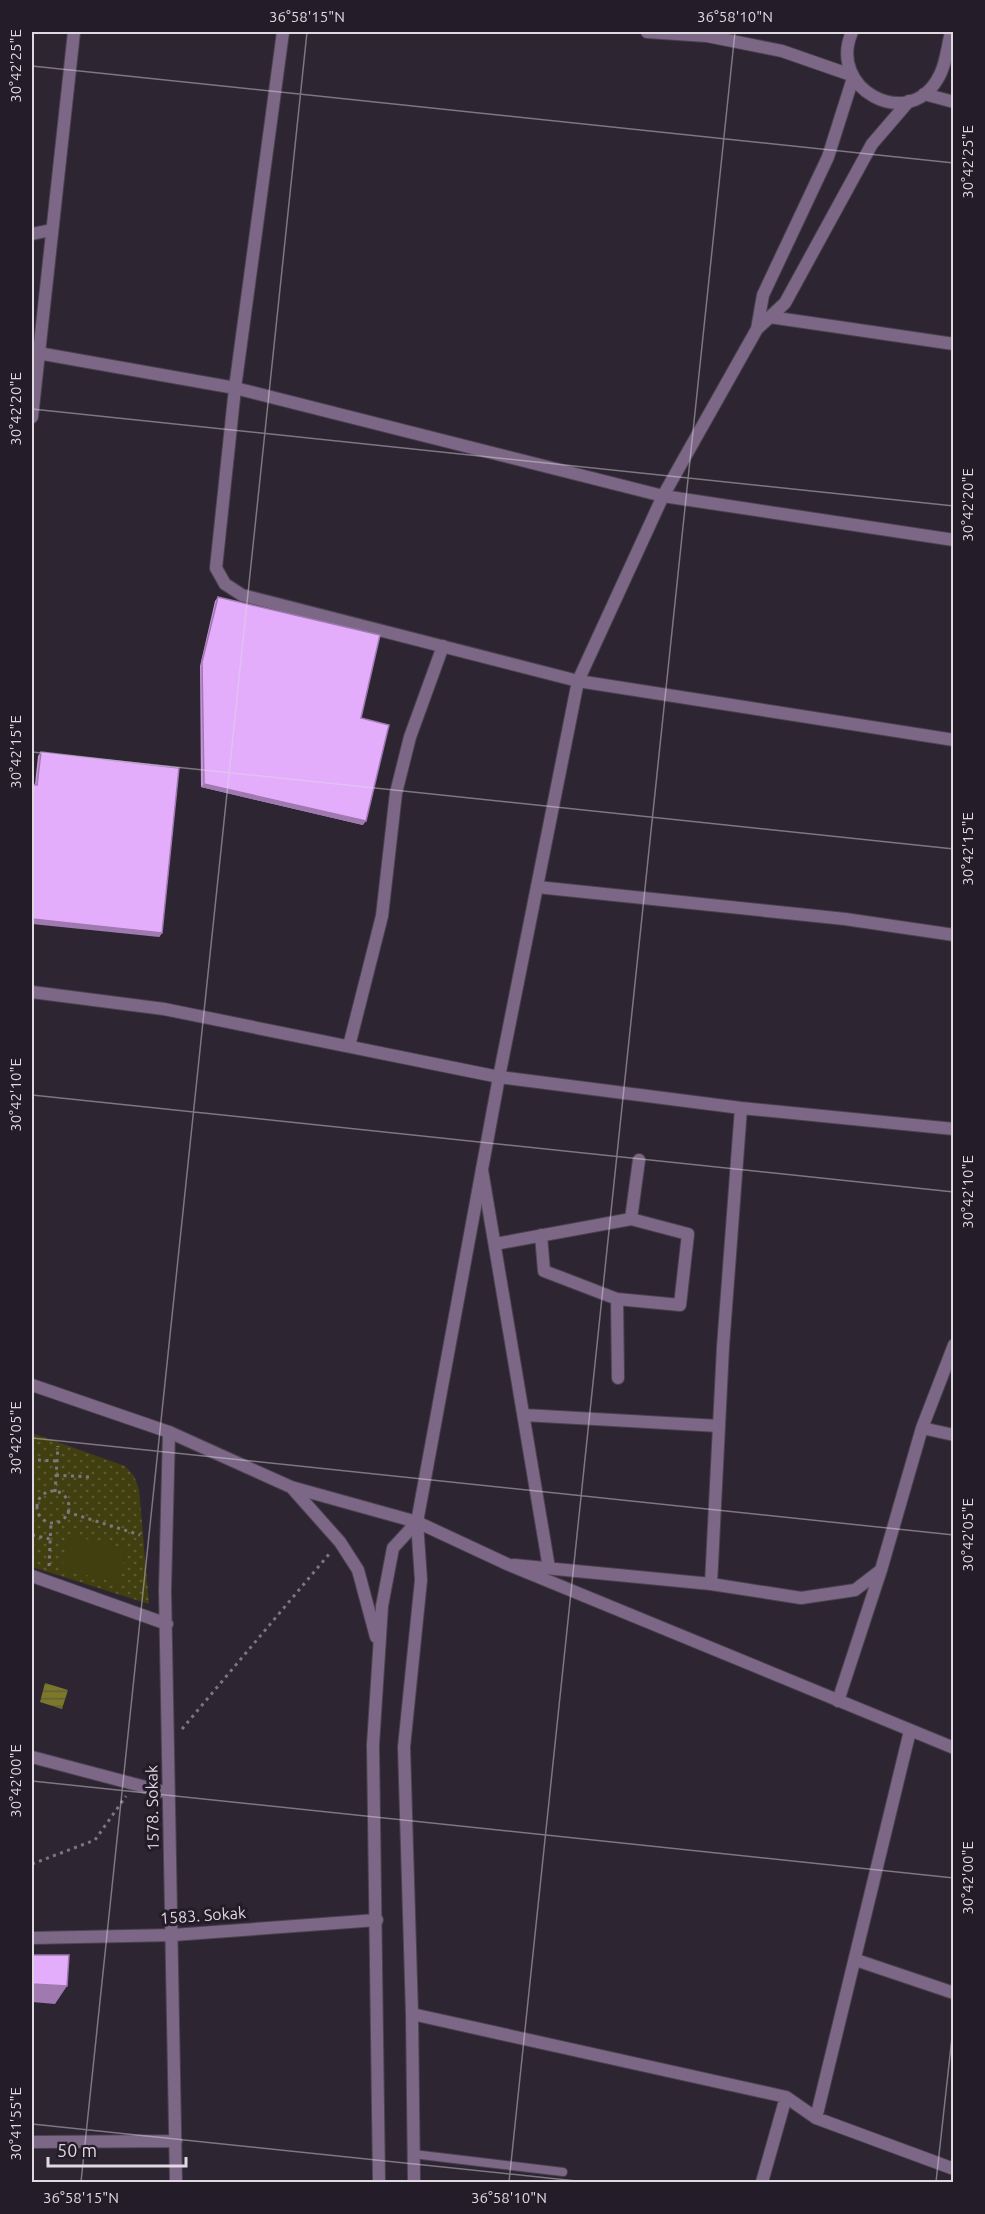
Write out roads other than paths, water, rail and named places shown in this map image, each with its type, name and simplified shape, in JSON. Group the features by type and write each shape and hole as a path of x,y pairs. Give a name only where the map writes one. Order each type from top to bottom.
{"street":[{"path":"32,417 74,32"},
{"path":"283,32 235,388 216,568 225,584 242,595 578,681 954,740"},
{"path":"647,32 707,36 782,51 852,76"},
{"path":"852,32 846,58 852,76 861,88 875,98 892,103 909,101 924,94 936,82 944,67 947,38"},
{"path":"757,329 763,295 828,157 852,76"},
{"path":"924,94 954,102"},
{"path":"414,2182 412,2014 404,1747 421,1580 417,1522 499,1077 578,681 663,496 757,329 785,303 872,144 909,101"},
{"path":"32,234 51,230"},
{"path":"770,317 954,344"},
{"path":"38,353 235,388 663,496 954,540"},
{"path":"349,1047 382,916 396,793 410,737 443,646"},
{"path":"537,887 844,919 954,935"},
{"path":"32,992 164,1009 499,1077 741,1108 954,1129"},
{"path":"711,1584 719,1426 741,1108"},
{"path":"630,1219 639,1160"},
{"path":"482,1169 549,1568"},
{"path":"495,1244 541,1235 630,1219 688,1234 680,1305 616,1299 544,1271 541,1235"},
{"path":"616,1299 618,1378"},
{"path":"838,1701 881,1570 922,1428 954,1345"},
{"path":"32,1385 169,1432 291,1487 417,1522 507,1564 954,1748"},
{"path":"524,1415 719,1426"},
{"path":"922,1428 954,1436"},
{"name":"1578. Sokak","path":"169,1432 166,1493 167,1747 176,2182"},
{"path":"291,1487 340,1542 358,1570 379,1648"},
{"path":"380,2182 373,1745 382,1606 393,1548 417,1522"},
{"path":"507,1564 711,1584 801,1598 855,1590 881,1570"},
{"path":"32,1576 167,1624"},
{"path":"816,2118 910,1731"},
{"path":"32,1757 168,1793"},
{"name":"1583. Sokak","path":"32,1938 172,1935 377,1920"},
{"path":"856,1960 954,1993"},
{"path":"412,2014 786,2097 816,2118 954,2169"},
{"path":"762,2182 786,2097"},
{"path":"32,2142 176,2141"}],"lane":[{"path":"413,2154 563,2172"}]}
